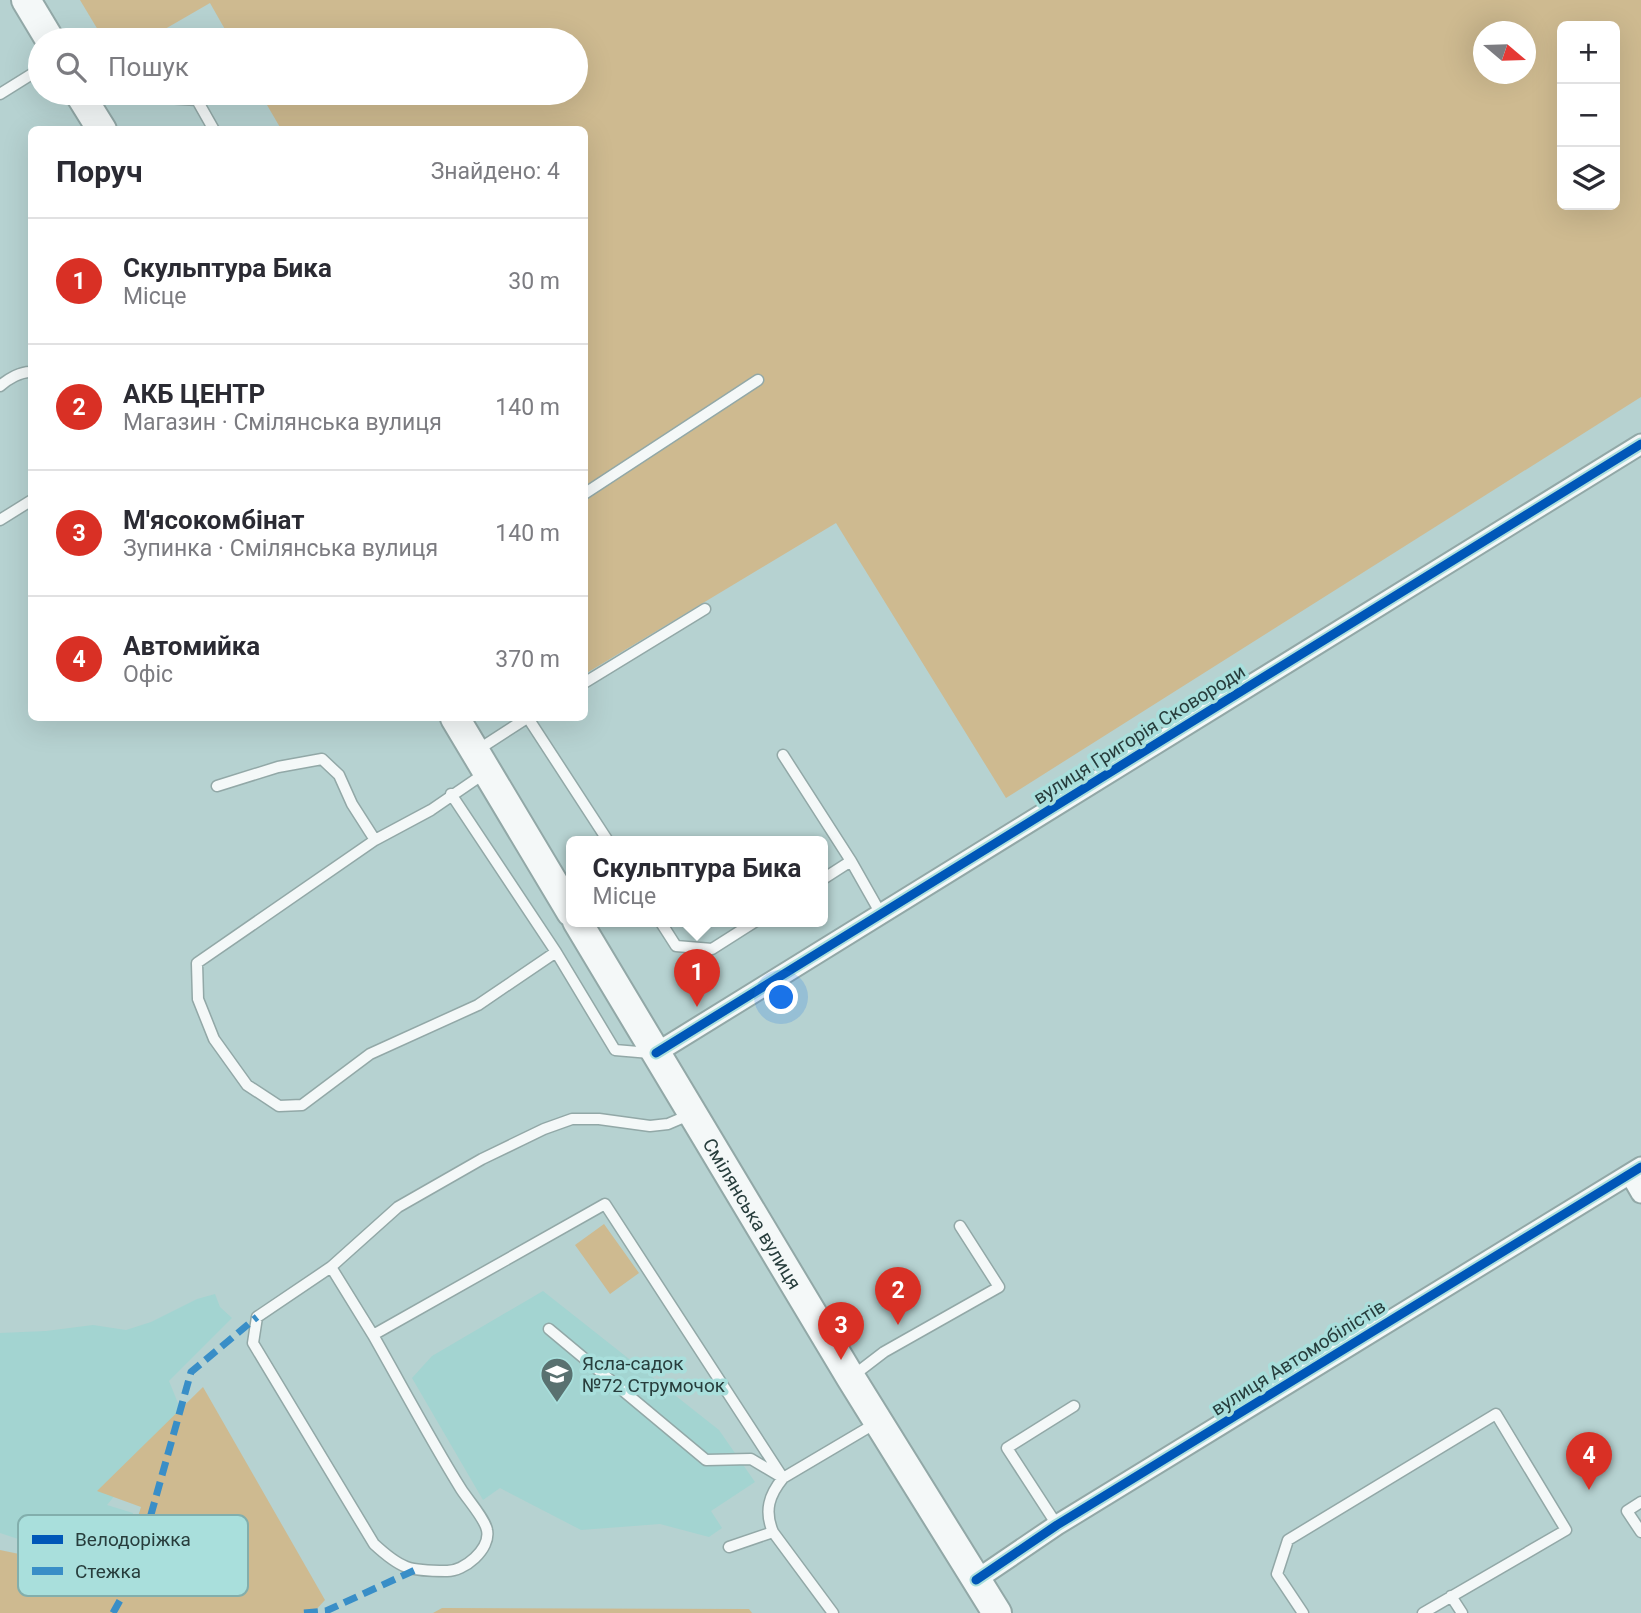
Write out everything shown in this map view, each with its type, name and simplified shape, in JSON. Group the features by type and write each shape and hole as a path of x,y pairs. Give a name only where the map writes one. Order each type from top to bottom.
{"main road":[{"path":"26,0 43,28"},
{"path":"86,105 100,126"},
{"path":"457,721 566,904"},
{"name":"Смілянська вулиця","path":"581,927 851,1378 997,1613"}],"street":[{"name":"вулиця Григорія Сковороди","path":"656,1053 1641,444"},
{"path":"1635,1170 1641,1193"},
{"name":"вулиця Автомобілістів","path":"976,1580 1057,1525 1635,1170"}],"lane":[{"path":"0,94 28,76"},
{"path":"200,105 212,126"},
{"path":"0,386 28,371"},
{"path":"588,491 758,380"},
{"path":"0,520 28,502"},
{"path":"588,681 705,609"},
{"path":"525,721 481,761 451,794 431,810 374,840 197,963 198,999 214,1039 247,1085 279,1106 302,1104 370,1054 478,1005 556,952"},
{"path":"530,721 605,836"},
{"path":"783,755 881,914"},
{"path":"216,786 278,767 322,760 340,775 352,804 374,840"},
{"path":"451,794 556,952 615,1050 656,1053"},
{"path":"828,876 851,862"},
{"path":"664,927 676,946 712,948 745,927"},
{"path":"331,1267 487,1529 487,1543 472,1561 451,1572 415,1570 396,1564 374,1544 253,1343 257,1317 331,1267 398,1207 482,1159 544,1129 572,1119 599,1119 650,1126 668,1124 693,1114"},
{"path":"373,1335 605,1204 783,1478"},
{"path":"851,1378 884,1352 999,1287 960,1226"},
{"path":"549,1329 706,1460 751,1459 783,1478"},
{"path":"1057,1525 1007,1448 1074,1406"},
{"path":"1303,1613 1277,1574 1288,1540 1496,1414 1566,1530 1423,1613"},
{"path":"834,1613 774,1532 768,1521 768,1505 783,1478 878,1422"},
{"path":"1641,1502 1627,1511 1641,1532"},
{"path":"729,1547 774,1532"},
{"path":"1451,1596 1462,1613"}],"shaded area":[{"path":"80,0 1641,0 1641,397 1006,798 836,523 588,672 588,126 279,126 267,105 588,105 588,28 224,28 210,3 167,28 97,28"},
{"path":"604,1224 639,1273 610,1294 575,1245"},
{"name":"Ясла-садок №72 Струмочок","path":"543,1291 719,1430 755,1482 711,1511 722,1528 709,1537 660,1524 581,1530 500,1488 483,1500 412,1378 432,1356"},
{"path":"215,1294 220,1307 232,1318 169,1381 182,1413 107,1505 132,1515 18,1515 18,1539 0,1533 0,1333 93,1325 126,1330 151,1322 197,1299"},
{"path":"203,1387 325,1600 313,1613 0,1613 0,1550 18,1554 18,1596 248,1596 248,1515 139,1515 141,1507 97,1491"},
{"path":"442,1608 749,1609 752,1613 433,1613"}],"marked path":[{"path":"151,1515 191,1372 257,1317"},
{"path":"304,1613 326,1611 415,1570"},
{"path":"113,1613 122,1596"}],"cycle path":[{"path":"656,1053 1641,444"},
{"path":"976,1580 1057,1525 1641,1167"}],"place":[{"name":"Cкульптура Бика","path":"697,1007"},
{"name":"АКБ ЦЕНТР","path":"898,1325"},
{"name":"М'ясокомбінат","path":"841,1360"},
{"name":"Ясла-садок №72 Струмочок","path":"557,1404"},
{"name":"Автомийка","path":"1589,1490"}]}
